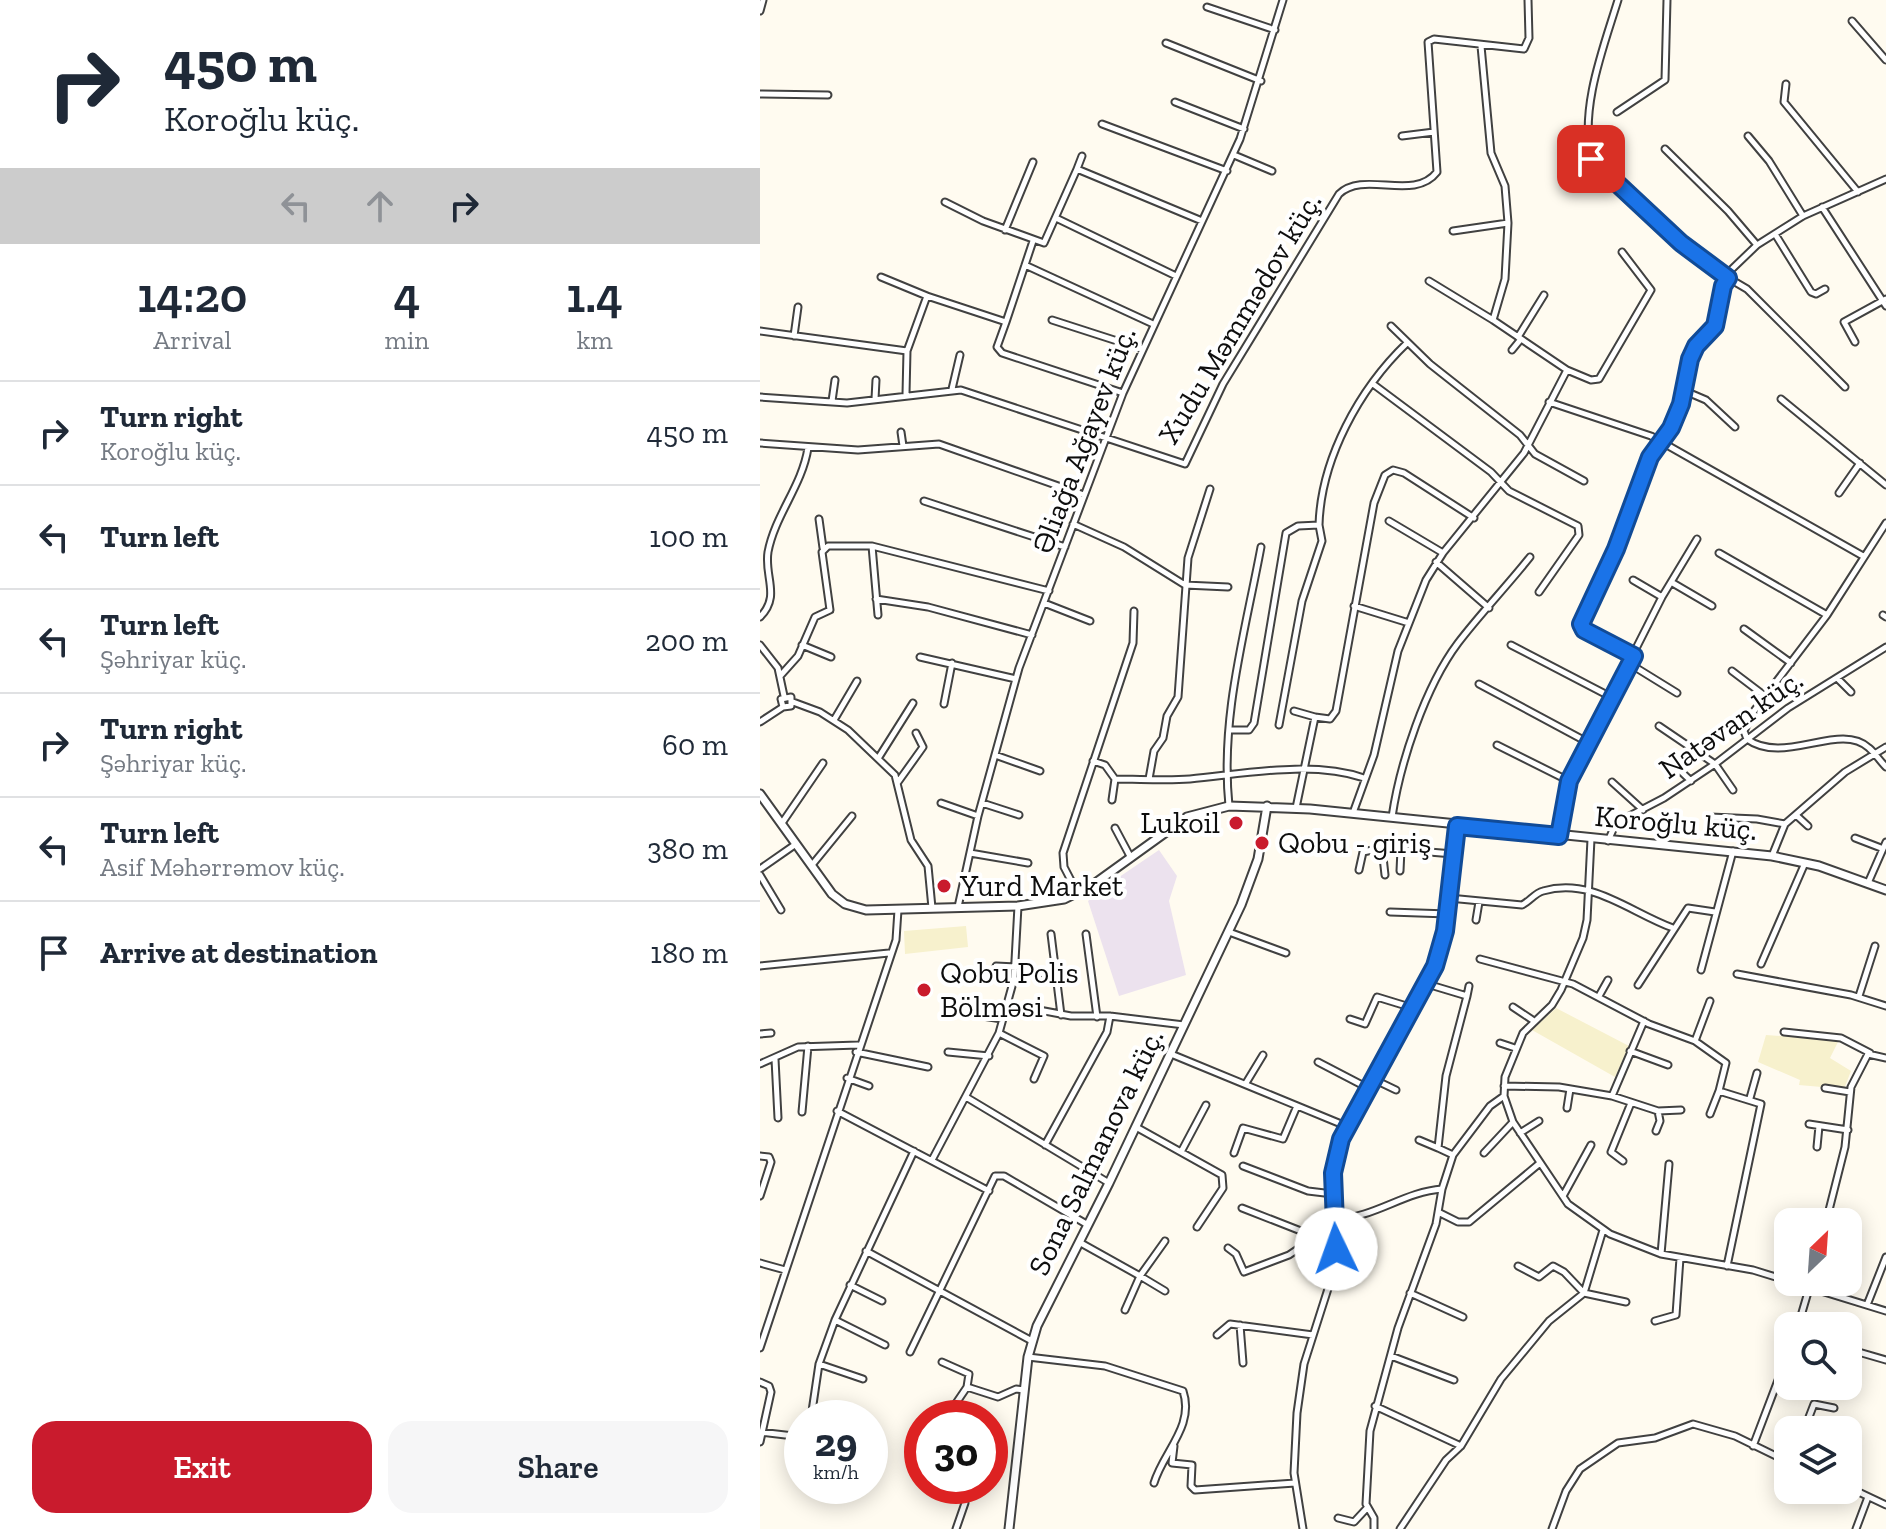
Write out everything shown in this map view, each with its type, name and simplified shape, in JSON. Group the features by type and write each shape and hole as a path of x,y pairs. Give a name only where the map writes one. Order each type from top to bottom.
{"street":[{"path":"760,11 763,0"},
{"path":"1274,0 1283,2"},
{"name":"Xudu Məmmədov küç.","path":"760,397 832,401 952,389 1108,436 1177,464 1185,464 1223,384 1339,194 1351,186 1427,181 1439,165 1428,42 1434,39 1518,50 1528,45 1528,0"},
{"path":"1618,0 1594,79 1589,147 1591,159 1671,235 1747,289 1845,387"},
{"path":"1617,112 1665,80 1667,0"},
{"name":"Əliağa Ağayev küç.","path":"958,907 978,816 1016,679 1123,393 1234,155 1261,81 1283,2"},
{"path":"1207,7 1275,30"},
{"path":"1852,21 1886,60"},
{"path":"1166,43 1261,81"},
{"path":"1481,46 1491,153 1505,186 1508,223 1505,279 1493,320"},
{"path":"1786,84 1784,102 1858,192"},
{"path":"760,94 828,95"},
{"path":"1175,102 1244,129"},
{"path":"1102,124 1227,171"},
{"path":"1402,136 1434,132"},
{"path":"1748,136 1769,161 1803,216"},
{"path":"1665,149 1757,245"},
{"path":"1234,155 1272,171"},
{"path":"945,202 1033,241 1048,240 1082,156"},
{"path":"1005,230 1033,162"},
{"path":"1077,169 1202,221"},
{"path":"1634,656 1584,630 1581,624 1616,549 1650,457 1671,428 1685,391 1690,359 1696,346 1715,326 1723,286 1737,263 1757,245 1803,216 1886,179"},
{"path":"1822,207 1885,302 1844,322 1855,342"},
{"path":"1058,219 1176,276"},
{"path":"1453,231 1508,223"},
{"path":"1775,234 1811,292 1816,294 1825,289"},
{"path":"1033,241 997,347 1002,353 1123,393"},
{"path":"1429,281 1567,370 1591,380 1599,379 1651,290 1622,252"},
{"path":"1025,265 1153,324"},
{"path":"881,277 1006,322"},
{"path":"1512,350 1544,295"},
{"path":"906,395 907,351 927,296"},
{"path":"794,336 798,307"},
{"path":"1052,320 1142,349"},
{"path":"1391,326 1539,457 1584,481"},
{"path":"760,331 907,351"},
{"path":"1279,725 1302,601 1322,541 1319,525 1333,452 1373,384 1407,343"},
{"path":"952,389 960,355"},
{"path":"1353,813 1374,755 1393,668 1436,562 1474,518 1528,446 1567,370"},
{"path":"832,401 835,380"},
{"path":"875,399 876,380"},
{"path":"1373,384 1500,483 1580,529 1557,569 1539,592"},
{"path":"1685,391 1714,405 1735,427"},
{"path":"1781,399 1886,485"},
{"path":"1549,402 1661,443 1863,556"},
{"path":"901,432 903,446"},
{"path":"760,443 858,450 903,446 950,447 1084,495"},
{"path":"760,617 773,593 767,562 770,546 781,514 803,475 808,448"},
{"path":"1839,493 1860,463"},
{"path":"1294,711 1330,719 1336,711 1374,503 1388,472 1404,473 1474,518"},
{"path":"1149,779 1154,751 1163,738 1167,716 1178,697 1185,640 1185,585 1191,546 1203,522 1210,489"},
{"path":"924,501 1065,547"},
{"path":"781,675 794,664 813,620 827,613 831,606 819,519"},
{"path":"1389,521 1443,553"},
{"path":"1886,523 1827,615 1746,724 1747,739 1774,750 1839,740 1866,745 1886,767"},
{"path":"1073,524 1124,547 1185,585 1228,587"},
{"path":"1229,730 1249,730 1254,723 1286,533 1298,526 1319,525"},
{"path":"1559,836 1569,781 1662,597 1697,539"},
{"path":"823,548 853,543 872,546 1049,591"},
{"path":"872,546 878,615"},
{"path":"1229,806 1226,774 1232,686 1261,547"},
{"path":"1719,553 1827,615"},
{"path":"1392,818 1400,777 1437,679 1457,645 1530,557"},
{"path":"1436,562 1489,608"},
{"path":"1633,580 1662,597"},
{"path":"1671,582 1712,606"},
{"path":"876,599 928,607 1032,635"},
{"path":"1044,603 1090,621"},
{"path":"1354,606 1409,623"},
{"path":"1077,893 1064,867 1063,853 1133,643 1134,611"},
{"path":"1744,629 1791,663"},
{"path":"760,645 781,675 783,707"},
{"path":"802,645 831,657"},
{"path":"1511,645 1613,698"},
{"name":"Natəvan küç.","path":"1608,841 1616,823 1691,781 1837,678 1885,650"},
{"path":"920,657 1016,679"},
{"path":"944,704 952,663"},
{"path":"1630,664 1677,693"},
{"path":"1732,671 1765,696"},
{"path":"1837,678 1851,692"},
{"path":"834,720 857,681"},
{"path":"1479,684 1589,743"},
{"path":"784,696 834,720 879,757 898,782 911,840 928,866 932,908"},
{"path":"760,722 793,702"},
{"path":"879,757 913,703"},
{"path":"1296,808 1315,717"},
{"path":"1659,726 1715,764 1733,790"},
{"path":"898,782 923,747 916,733"},
{"path":"1497,745 1569,781"},
{"path":"1772,856 1785,824 1845,772 1886,747"},
{"path":"995,755 1040,771"},
{"path":"1093,761 1105,765 1115,779 1112,800"},
{"path":"781,824 823,763"},
{"path":"1672,763 1691,781"},
{"path":"1115,779 1305,771 1344,772 1364,778"},
{"path":"1612,782 1643,810"},
{"name":"Koroğlu küç.","path":"760,795 811,866 845,904 866,910 1018,906 1057,900 1077,893 1187,817 1229,806 1353,813 1457,826 1734,851 1805,863 1886,890"},
{"path":"941,803 978,816"},
{"path":"982,803 1019,815"},
{"name":"Sona Salmanova küç.","path":"1009,1529 1032,1341 1229,932 1252,877 1267,806"},
{"path":"1796,815 1808,826"},
{"path":"811,866 852,816"},
{"path":"1710,817 1765,819 1785,824"},
{"path":"1303,1529 1295,1483 1299,1392 1334,1270 1336,1155 1346,1126 1413,1008 1441,949 1448,914 1457,826"},
{"path":"1115,828 1131,858"},
{"path":"1855,838 1881,848"},
{"path":"1591,839 1585,930 1552,1005 1534,1021 1515,1048 1504,1086 1504,1096 1513,1122 1562,1196 1603,1230 1661,1254 1774,1277"},
{"path":"1868,883 1886,842"},
{"path":"781,910 760,872 796,844"},
{"path":"1359,870 1363,852 1382,848 1453,854"},
{"path":"1382,848 1385,875"},
{"path":"1400,871 1401,849"},
{"path":"1701,970 1734,851"},
{"path":"970,853 1028,863"},
{"path":"1761,964 1805,863"},
{"path":"1449,898 1522,905 1540,891 1589,889 1673,928"},
{"path":"1476,920 1479,902"},
{"path":"932,1160 999,1033 1016,967 1018,906"},
{"path":"1638,985 1688,908 1715,912"},
{"path":"760,1348 847,1078 896,940 898,910"},
{"path":"1390,912 1448,914"},
{"path":"1229,932 1286,953"},
{"path":"1051,934 1059,976 1061,1015"},
{"path":"1086,934 1097,1017"},
{"path":"1859,996 1875,946"},
{"path":"760,966 889,953"},
{"path":"1480,959 1565,981 1644,1021 1695,1041 1726,1063 1710,1114"},
{"path":"996,966 1016,967"},
{"path":"1043,974 1059,976"},
{"path":"1737,974 1859,996 1886,1006"},
{"path":"1599,996 1608,980"},
{"path":"1426,983 1467,996"},
{"path":"1438,1148 1446,1076 1469,986"},
{"path":"1350,1019 1365,1024 1377,997 1413,1008"},
{"path":"1695,1041 1710,1001"},
{"path":"1007,1004 1061,1015 1110,1016 1184,1025"},
{"path":"1513,1007 1534,1021"},
{"path":"976,1015 1002,1019"},
{"path":"1045,1145 1107,1032 1110,1016"},
{"path":"1612,1096 1644,1021"},
{"path":"1784,1032 1841,1038 1886,1058"},
{"path":"760,1034 771,1033"},
{"path":"999,1033 1044,1056 1034,1079"},
{"path":"1500,1043 1515,1048"},
{"path":"802,1112 808,1046"},
{"path":"760,1064 787,1051 808,1046 857,1049 928,1067"},
{"path":"1630,1051 1668,1065"},
{"path":"948,1052 989,1056"},
{"path":"1829,1208 1848,1130 1850,1092 1856,1074 1870,1053"},
{"path":"1171,1054 1346,1126"},
{"path":"1246,1083 1263,1055"},
{"path":"775,1059 778,1118"},
{"path":"1318,1062 1366,1087"},
{"path":"1750,1098 1757,1073"},
{"path":"847,1078 869,1086"},
{"path":"1371,1078 1396,1090"},
{"path":"1504,1086 1570,1089 1612,1096 1658,1111 1681,1110"},
{"path":"1825,1088 1850,1092"},
{"path":"1567,1108 1570,1089"},
{"path":"1719,1091 1750,1098 1759,1102 1762,1108 1727,1266"},
{"path":"1338,1518 1354,1522 1367,1508 1375,1406 1409,1292 1440,1213 1442,1189 1453,1155 1490,1106 1504,1096"},
{"path":"966,1097 1109,1183"},
{"path":"1623,1161 1611,1152 1631,1103"},
{"path":"1181,1152 1206,1105"},
{"path":"1234,1153 1243,1128 1283,1139 1297,1106"},
{"path":"837,1111 989,1191"},
{"path":"1656,1131 1658,1111"},
{"path":"1520,1133 1539,1121"},
{"path":"1484,1153 1513,1122"},
{"path":"1809,1124 1848,1130"},
{"path":"1817,1147 1819,1126"},
{"path":"1136,1127 1224,1179 1223,1188 1197,1227"},
{"path":"1419,1140 1453,1155"},
{"path":"1562,1196 1591,1145"},
{"path":"814,1400 819,1364 835,1320 914,1151"},
{"path":"760,1156 769,1157 771,1162 760,1196"},
{"path":"1440,1213 1458,1222 1469,1222 1540,1163"},
{"path":"1661,1254 1669,1164"},
{"path":"1243,1166 1308,1191 1333,1194"},
{"path":"910,1352 995,1176 1004,1176 1088,1225"},
{"path":"1335,1219 1367,1216 1404,1196 1442,1189"},
{"path":"1242,1208 1317,1236 1337,1235"},
{"path":"1400,1529 1446,1460 1461,1446 1501,1379 1549,1321 1584,1293 1603,1230"},
{"path":"1228,1248 1236,1254 1244,1272 1289,1255 1317,1236"},
{"path":"1125,1310 1140,1276 1165,1241"},
{"path":"1079,1242 1165,1291"},
{"path":"866,1251 1032,1341"},
{"path":"1867,1305 1886,1257"},
{"path":"1655,1321 1673,1317 1677,1312 1680,1258"},
{"path":"760,1263 785,1270"},
{"path":"1518,1266 1539,1277 1553,1266 1584,1293 1626,1302"},
{"path":"1334,1270 1357,1276"},
{"path":"850,1285 882,1301"},
{"path":"1409,1292 1463,1317"},
{"path":"1834,1296 1886,1311"},
{"path":"835,1320 885,1345"},
{"path":"1217,1335 1230,1324 1313,1335"},
{"path":"1240,1325 1243,1363"},
{"path":"1862,1353 1886,1360"},
{"path":"1391,1356 1454,1380"},
{"path":"1028,1357 1105,1366 1180,1388 1185,1398 1182,1427 1162,1461 1154,1483"},
{"path":"942,1362 969,1374 967,1387 958,1400"},
{"path":"819,1364 863,1379"},
{"path":"760,1382 769,1386 771,1392 760,1442"},
{"path":"967,1387 998,1397 1016,1389 1024,1390"},
{"path":"1753,1446 1774,1391"},
{"path":"1809,1416 1814,1404 1834,1408"},
{"path":"1375,1406 1461,1446"},
{"path":"1552,1529 1566,1491 1580,1469 1618,1443 1655,1438 1693,1424 1735,1436 1774,1456"},
{"path":"761,1432 784,1435"},
{"path":"1173,1445 1172,1463 1193,1467 1193,1489 1295,1483"},
{"path":"1862,1494 1886,1505"},
{"path":"1856,1529 1868,1497"},
{"path":"956,1529 965,1504"},
{"path":"1367,1508 1374,1518 1374,1529"}],"shaded area":[{"path":"1159,850 1177,876 1169,901 1186,975 1119,996 1088,901 1102,889 1109,897 1103,888"},
{"path":"966,926 968,947 905,954 904,931"},
{"path":"1556,1008 1629,1046 1615,1077 1532,1030"},
{"path":"1766,1035 1839,1040 1830,1058 1851,1071 1844,1089 1799,1085 1800,1080 1758,1062"}],"place":[{"name":"Lukoil","path":"1236,823"},
{"name":"Qobu - giriş","path":"1262,843"},
{"name":"Yurd Market","path":"944,886"},
{"name":"Qobu Polis Bölməsi","path":"924,990"}],"route":[{"path":"1336,1249 1333,1194 1336,1155 1349,1118 1435,966 1445,931 1457,826 1559,836 1569,781 1634,656 1584,630 1581,624 1616,549 1650,457 1666,438 1681,404 1690,359 1696,346 1715,326 1723,286 1728,278 1632,201 1591,159"}]}
